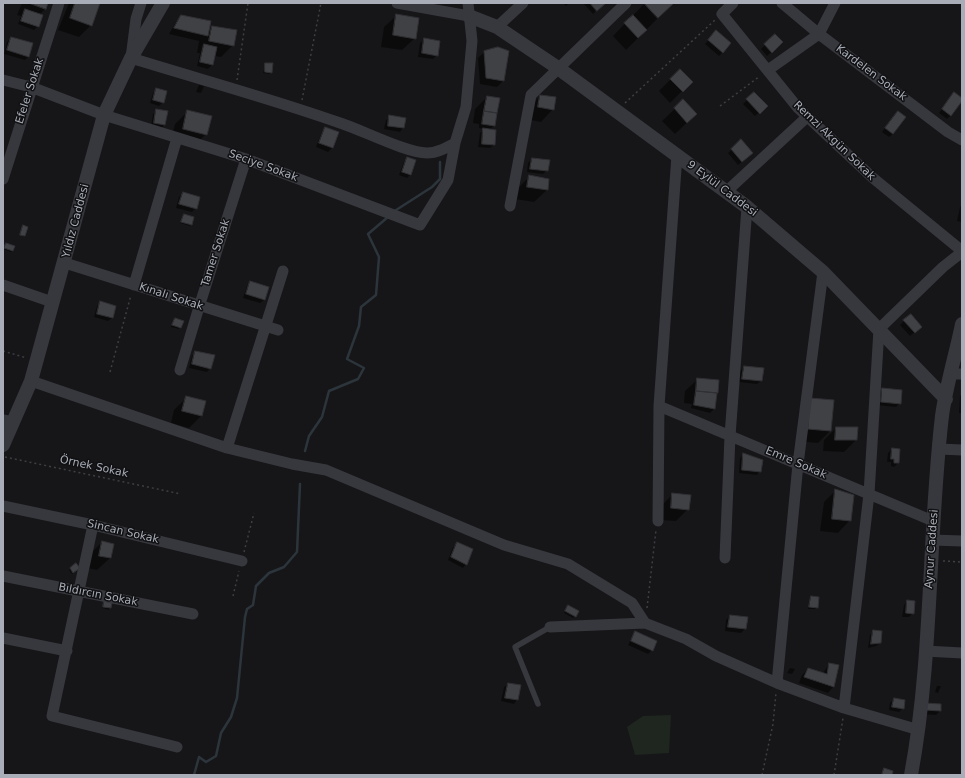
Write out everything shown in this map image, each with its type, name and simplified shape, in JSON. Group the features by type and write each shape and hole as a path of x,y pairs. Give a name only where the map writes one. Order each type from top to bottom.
{"street":[{"name":"Efeler Sokak","path":"3,179 31,87 59,3"},
{"path":"141,3 136,19 131,58 236,89 343,124 407,148 426,153 444,150 455,143 466,107 472,41 469,9 397,3"},
{"name":"Yıldız Caddesi","path":"3,445 8,421 31,381 52,302 65,263 104,115 131,58 163,3"},
{"path":"497,27 523,3"},
{"path":"510,206 531,95 626,3"},
{"path":"722,14 733,3"},
{"name":"Kardelen Sokak","path":"782,3 819,34 948,132 962,140"},
{"path":"768,70 819,34 835,3"},
{"name":"9 Eylül Caddesi","path":"469,9 558,68 747,206 822,272 946,399"},
{"name":"Remzi Akgün Sokak","path":"722,14 798,108 807,117 873,178 962,251"},
{"name":"Seciye Sokak","path":"3,80 31,87 104,115 246,159 420,225 448,180 455,143"},
{"path":"726,191 807,117"},
{"path":"134,285 177,138"},
{"path":"658,521 659,406 677,155"},
{"name":"Tamer Sokak","path":"180,370 198,307 246,159"},
{"path":"725,558 730,436 747,206"},
{"path":"844,708 869,494 879,329 943,267 962,251"},
{"name":"Kınalı Sokak","path":"65,263 198,307 278,330"},
{"path":"227,448 283,271"},
{"path":"777,683 798,464 822,272"},
{"path":"3,285 52,302"},
{"name":"Aynur Caddesi","path":"911,775 919,730 939,449 946,399 957,374 962,324"},
{"path":"31,381 227,448 292,464 326,470 504,545 568,564 632,604 645,623"},
{"name":"Emre Sokak","path":"659,406 933,521"},
{"path":"939,449 962,450"},
{"name":"Sincan Sokak","path":"3,506 94,525 242,561"},
{"path":"94,525 83,563 80,592 52,716 177,747"},
{"path":"932,540 962,541"},
{"name":"Bıldırcın Sokak","path":"3,576 193,614"},
{"path":"550,626 645,623 686,639 716,656 777,683 844,708 919,730"},
{"path":"3,638 67,651"},
{"path":"925,651 962,653"}],"lane":[{"path":"538,704 515,647 550,626"}],"path":[{"path":"236,89 248,3"},
{"path":"302,100 321,3"},
{"path":"616,110 702,30 722,14"},
{"path":"720,106 768,70"},
{"path":"110,372 134,285"},
{"path":"3,351 36,360"},
{"name":"Örnek Sokak","path":"3,456 181,494"},
{"path":"645,623 658,521"},
{"path":"931,560 962,562"},
{"path":"762,775 773,724 777,683"},
{"path":"834,775 844,708"}],"shaded area":[{"path":"671,715 669,753 635,755 627,727 643,716"}],"building":[{"path":"29,3 48,3 46,9"},
{"path":"75,3 100,3 92,26 70,18"},
{"path":"590,3 606,3 597,11"},
{"path":"644,3 674,3 658,18"},
{"path":"25,9 43,15 39,27 21,21"},
{"path":"396,14 419,18 416,39 393,35"},
{"path":"181,15 211,21 208,36 174,28"},
{"path":"633,15 647,30 638,38 624,23"},
{"path":"212,26 237,30 234,46 209,41"},
{"path":"716,30 731,43 723,53 708,40"},
{"path":"775,34 783,42 772,53 764,44"},
{"path":"11,37 33,43 29,57 7,50"},
{"path":"424,38 440,41 438,56 422,53"},
{"path":"204,44 217,47 213,65 200,62"},
{"path":"498,47 509,51 504,81 486,78 484,51"},
{"path":"265,63 273,63 272,73 265,72"},
{"path":"680,69 693,82 683,92 670,79"},
{"path":"156,88 167,91 164,103 153,100"},
{"path":"754,92 768,106 760,114 746,99"},
{"path":"954,92 962,98 962,101 951,116 942,109"},
{"path":"540,95 556,97 554,110 538,107"},
{"path":"487,96 500,98 497,113 484,111"},
{"path":"683,99 697,114 687,123 674,108"},
{"path":"156,109 168,111 165,125 154,123"},
{"path":"187,110 212,116 207,135 183,129"},
{"path":"484,111 497,113 495,126 482,124"},
{"path":"898,111 906,117 893,134 885,128"},
{"path":"389,115 406,118 404,128 388,126"},
{"path":"325,127 339,132 333,148 319,143"},
{"path":"483,128 496,130 495,145 482,144"},
{"path":"741,139 753,153 742,162 731,149"},
{"path":"407,157 416,160 411,175 402,172"},
{"path":"532,158 550,160 548,171 530,169"},
{"path":"529,175 549,179 548,190 527,187"},
{"path":"183,192 200,197 197,209 179,204"},
{"path":"184,214 194,217 192,225 181,222"},
{"path":"23,225 28,227 25,236 20,235"},
{"path":"6,243 15,246 13,251 4,248"},
{"path":"250,281 269,287 265,300 246,294"},
{"path":"100,301 116,306 113,318 97,314"},
{"path":"911,314 922,327 915,333 903,320"},
{"path":"175,318 184,321 181,328 172,325"},
{"path":"195,351 215,355 211,369 192,364"},
{"path":"744,366 764,368 762,381 742,379"},
{"path":"697,378 719,380 718,393 696,391"},
{"path":"882,388 902,390 901,404 881,402"},
{"path":"696,391 717,393 715,409 694,405"},
{"path":"186,396 206,401 202,416 182,411"},
{"path":"810,398 834,400 831,431 808,429"},
{"path":"836,427 858,427 857,440 835,440"},
{"path":"892,448 900,449 899,463 894,463 894,459 891,459"},
{"path":"743,453 763,460 761,472 742,470"},
{"path":"835,489 854,495 851,521 832,519"},
{"path":"672,493 691,495 689,510 671,508"},
{"path":"102,541 114,544 111,558 99,556"},
{"path":"457,542 473,549 467,565 451,557"},
{"path":"76,563 80,568 73,573 70,568"},
{"path":"811,596 819,597 818,608 809,607"},
{"path":"907,600 915,601 914,614 906,613"},
{"path":"104,601 112,603 111,608 103,607"},
{"path":"568,605 579,611 576,617 565,611"},
{"path":"730,615 748,617 746,629 728,627"},
{"path":"873,630 882,631 881,643 871,644"},
{"path":"635,631 657,641 653,651 631,641"},
{"path":"829,663 839,665 834,687 804,677 808,668 827,674"},
{"path":"508,683 521,685 518,700 505,698"},
{"path":"894,698 905,700 904,709 892,707"},
{"path":"925,703 941,704 941,711 925,710"},
{"path":"884,768 893,771 892,775 882,775"}],"waterway":[{"path":"393,212 432,187 440,179 440,162"},
{"path":"305,451 309,436 322,417 329,391 358,379 364,368 347,359 359,326 361,307 376,295 379,257 368,234 388,217"},
{"path":"194,775 199,757 206,762 216,756 221,733 231,717 237,698 245,617 247,609 253,605 256,586 269,573 284,567 297,552 300,484"}]}
